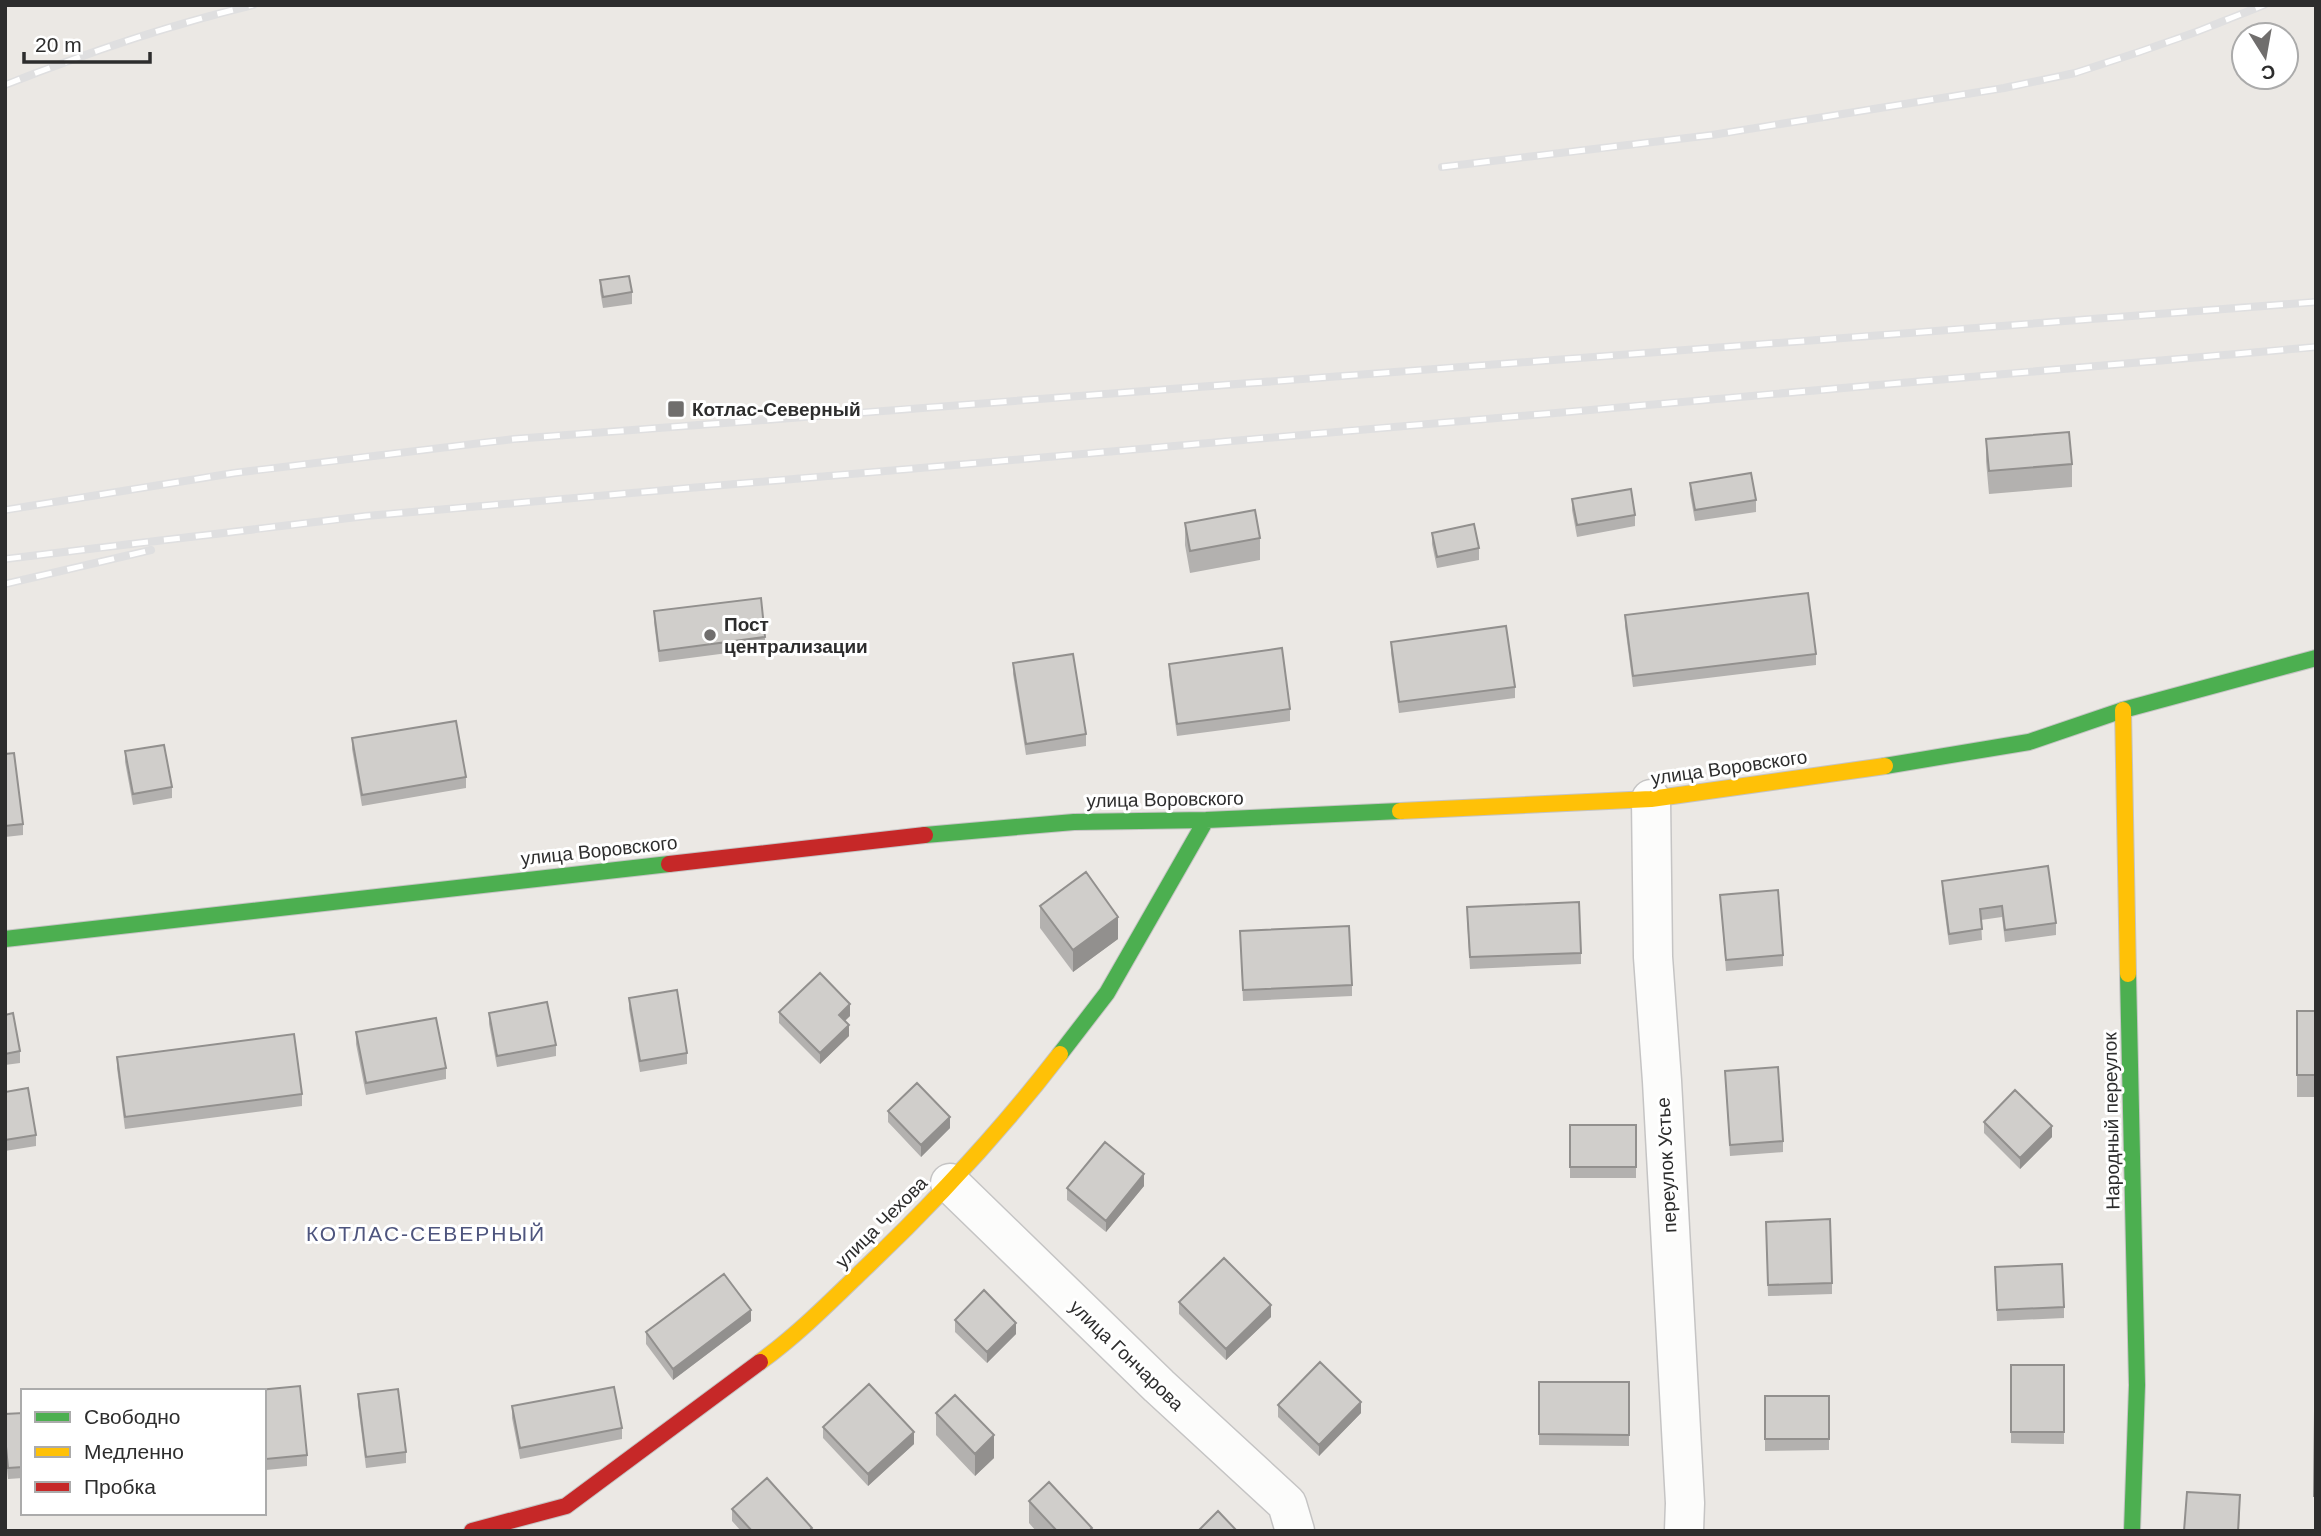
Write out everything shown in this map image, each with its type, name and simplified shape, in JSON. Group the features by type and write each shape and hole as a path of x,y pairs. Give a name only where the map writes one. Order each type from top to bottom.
{"street":[{"name":"улица Воровского","path":"5,939 974,829 1074,822 1206,820 1651,799 1852,771 2029,742 2123,710 2316,657"},
{"name":"Народный переулок","path":"2123,710 2137,1385 2132,1531"},
{"name":"переулок Устье","path":"1651,799 1653,957 1685,1503 1684,1531"},
{"name":"улица Чехова","path":"472,1531 566,1506 791,1339 914,1223 1017,1110 1107,993 1206,820"},
{"name":"улица Гончарова","path":"950,1182 1159,1386 1287,1504 1295,1531"}],"building":[{"path":"629,276 632,292 603,297 600,280"},
{"path":"2069,432 2072,464 1989,471 1986,439"},
{"path":"1751,473 1756,500 1695,510 1690,483"},
{"path":"1631,489 1635,515 1577,525 1572,499"},
{"path":"1255,510 1260,538 1190,551 1185,523"},
{"path":"1474,524 1479,548 1437,557 1432,533"},
{"path":"1808,593 1816,654 1633,676 1625,615"},
{"name":"Пост централизации","path":"761,598 765,637 659,651 654,611"},
{"path":"1506,626 1515,687 1399,702 1391,642"},
{"path":"1282,648 1290,709 1177,724 1169,664"},
{"path":"1073,654 1086,734 1026,744 1013,663"},
{"path":"456,721 466,777 362,795 352,738"},
{"path":"164,745 172,787 133,794 125,751"},
{"path":"14,753 23,824 5,826 5,754"},
{"path":"2048,866 2056,923 2005,930 2002,906 1980,909 1982,929 1949,934 1942,881"},
{"path":"1086,872 1118,917 1073,950 1040,906"},
{"path":"1778,890 1783,955 1726,960 1720,895"},
{"path":"1579,902 1581,953 1470,957 1467,907"},
{"path":"1349,926 1352,985 1243,990 1240,931"},
{"path":"820,973 850,1004 839,1015 849,1025 820,1053 779,1012"},
{"path":"677,990 687,1053 640,1061 629,998"},
{"path":"547,1002 556,1045 497,1056 489,1013"},
{"path":"2297,1011 2316,1011 2316,1075 2297,1075"},
{"path":"13,1013 20,1051 5,1054 5,1015"},
{"path":"436,1018 446,1068 366,1083 356,1032"},
{"path":"294,1034 302,1094 125,1117 117,1057"},
{"path":"1778,1067 1783,1141 1730,1145 1725,1071"},
{"path":"917,1083 950,1117 921,1145 888,1111"},
{"path":"28,1088 36,1135 5,1140 5,1092"},
{"path":"2015,1090 2052,1126 2020,1158 1984,1122"},
{"path":"1570,1125 1636,1125 1636,1167 1570,1167"},
{"path":"1105,1142 1144,1174 1106,1221 1067,1188"},
{"path":"1830,1219 1832,1283 1768,1285 1766,1222"},
{"path":"1224,1258 1271,1305 1226,1349 1179,1302"},
{"path":"2062,1264 2064,1307 1997,1310 1995,1267"},
{"path":"724,1274 751,1310 673,1369 646,1332"},
{"path":"984,1290 1016,1323 987,1352 955,1320"},
{"path":"1320,1362 1361,1402 1319,1445 1278,1405"},
{"path":"2011,1365 2064,1365 2064,1432 2011,1432"},
{"path":"1539,1382 1629,1382 1629,1435 1539,1434"},
{"path":"869,1384 914,1432 868,1474 823,1427"},
{"path":"300,1386 307,1455 266,1459 266,1389"},
{"path":"614,1387 622,1428 520,1448 512,1406"},
{"path":"398,1389 406,1452 366,1457 358,1394"},
{"path":"955,1395 994,1435 975,1454 936,1413"},
{"path":"1765,1396 1829,1396 1829,1439 1765,1439"},
{"path":"2315,1411 2316,1496 2314,1496"},
{"path":"21,1413 21,1467 8,1468 5,1414"},
{"path":"767,1478 812,1528 809,1531 752,1531 732,1509"},
{"path":"1049,1482 1092,1528 1089,1531 1057,1531 1029,1501"},
{"path":"2187,1492 2240,1495 2238,1531 2184,1531"},
{"path":"1218,1511 1237,1531 1198,1531"}],"railway":[{"path":"5,85 128,41 253,5"},
{"path":"1442,167 1712,135 2004,88 2075,73 2196,32 2264,5"},
{"path":"5,510 234,473 514,439 2316,302"},
{"path":"5,559 366,516 2316,347"},
{"path":"5,584 151,550"}],"traffic: fast":[{"path":"1885,766 2029,742 2123,710 2316,658"},
{"path":"925,835 1074,822 1206,820 1400,811"},
{"path":"1060,1054 1107,993 1206,820"},
{"path":"5,939 669,864"},
{"path":"2128,974 2137,1385 2132,1531"}],"traffic: slow":[{"path":"2123,710 2128,974"},
{"path":"1400,811 1651,799 1885,766"},
{"path":"760,1362 812,1319 914,1220 990,1139 1060,1054"}],"traffic: jam":[{"path":"669,864 925,835"},
{"path":"472,1531 566,1506 760,1362"}],"place":[{"name":"Котлас-Северный","path":"676,409"},
{"name":"Пост централизации","path":"710,635"}],"district":[{"name":"КОТЛАС-СЕВЕРНЫЙ","path":"426,1234"}]}
